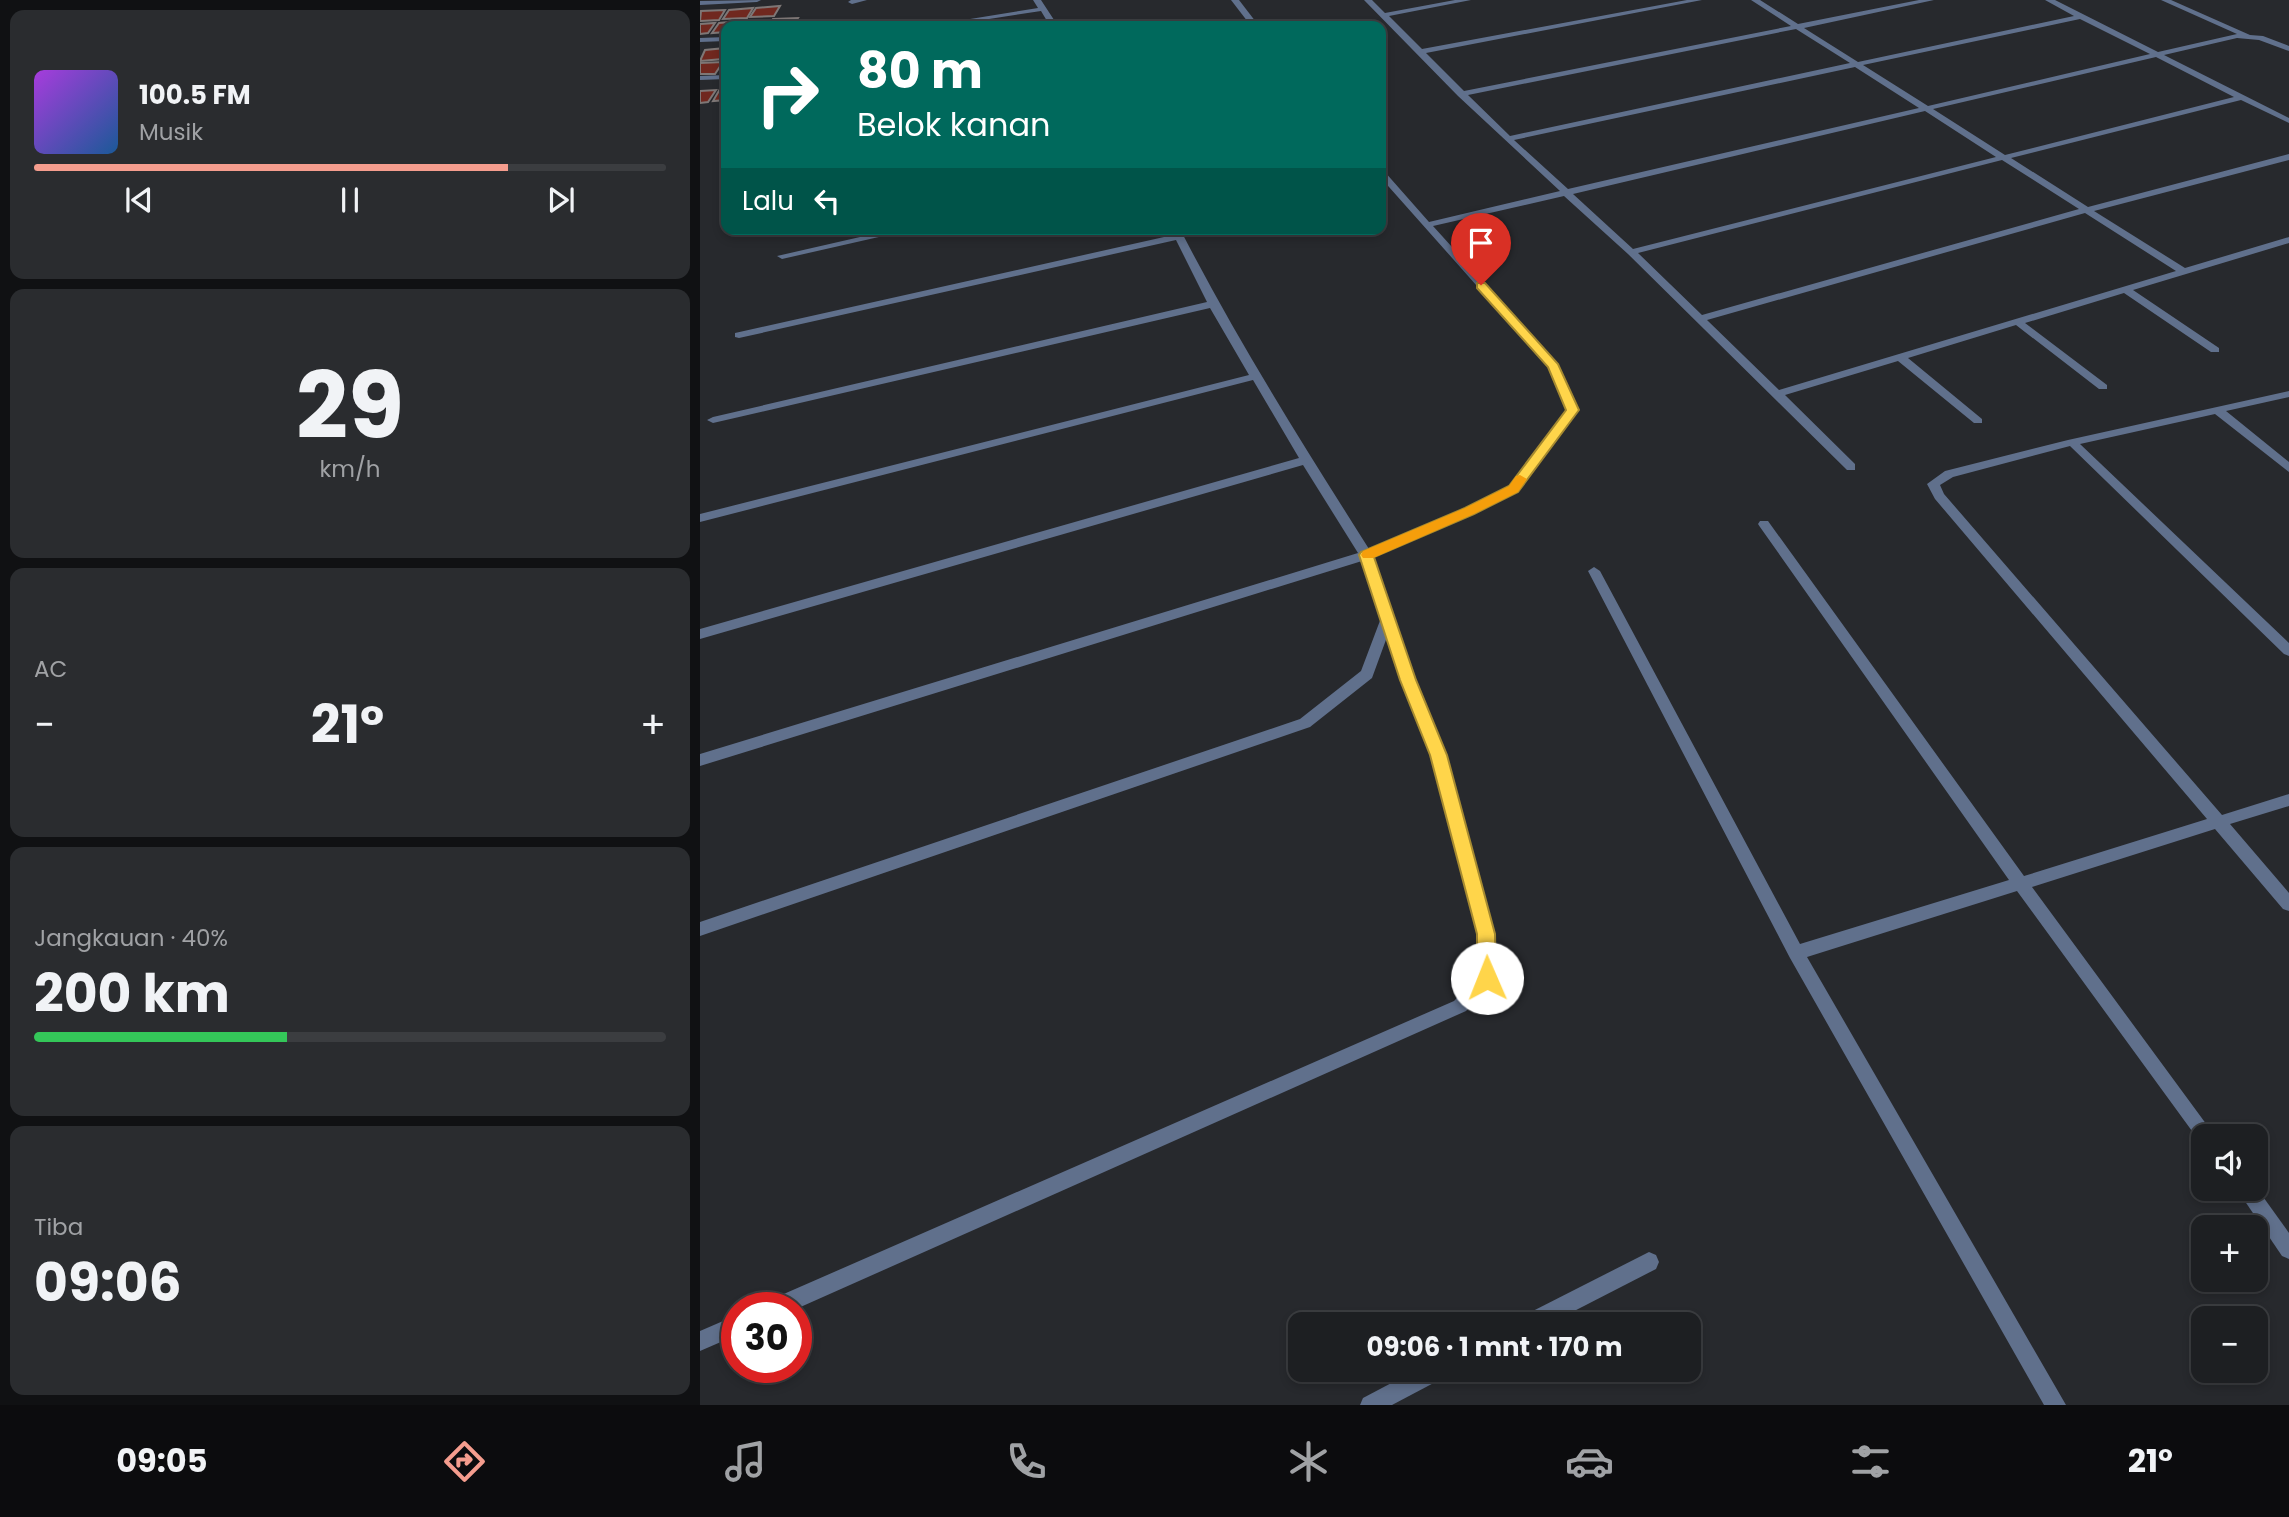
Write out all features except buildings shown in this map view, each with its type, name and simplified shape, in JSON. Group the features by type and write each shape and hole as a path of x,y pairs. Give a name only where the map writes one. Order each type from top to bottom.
{"street":[{"path":"700,3 757,0"},
{"path":"852,2 863,0"},
{"path":"1037,0 1050,21"},
{"path":"1235,0 1251,21"},
{"path":"1368,0 1461,94 1631,253 1850,467"},
{"path":"1384,15 1467,0"},
{"path":"1421,52 1698,0"},
{"path":"1755,0 2183,271"},
{"path":"1461,94 1930,0"},
{"path":"2049,0 2289,121"},
{"path":"2165,0 2247,36 2289,49"},
{"path":"964,21 1042,9"},
{"path":"1508,139 2082,16"},
{"path":"1427,225 2154,54 2247,36"},
{"path":"700,40 721,39"},
{"path":"700,78 721,76"},
{"path":"1631,253 2242,97"},
{"path":"1699,319 2085,210 2289,157"},
{"path":"700,760 1366,555 1513,489 1573,410 1554,366 1386,179"},
{"path":"782,256 881,235"},
{"path":"739,335 1164,235"},
{"path":"811,1292 1460,1006 1487,978 1486,934 1439,755 1408,680 1366,555 1213,304 1178,235"},
{"path":"1777,394 2289,240"},
{"path":"2124,288 2215,350"},
{"path":"713,420 1213,304"},
{"path":"2017,321 2103,387"},
{"path":"1899,356 1978,421"},
{"path":"700,519 1257,376"},
{"path":"2289,394 2072,442 1949,474 1933,484 1939,496 2289,904"},
{"path":"2219,411 2289,468"},
{"path":"2072,442 2289,651"},
{"path":"700,634 1306,460"},
{"path":"1765,524 2020,883 2197,1124"},
{"path":"1594,572 1796,953 2056,1405"},
{"path":"700,929 1305,723 1367,674 1387,618"},
{"path":"1796,953 2289,800"},
{"path":"2254,1201 2289,1249"},
{"path":"1552,1312 1649,1262"},
{"path":"700,1341 721,1332"},
{"path":"1370,1405 1415,1382"}],"slow traffic":[{"path":"1368,555 1469,511 1513,489 1520,479"}],"route":[{"path":"1481,285 1554,366 1573,410 1513,489 1366,555 1408,680 1439,755 1486,934 1487,978"}]}
